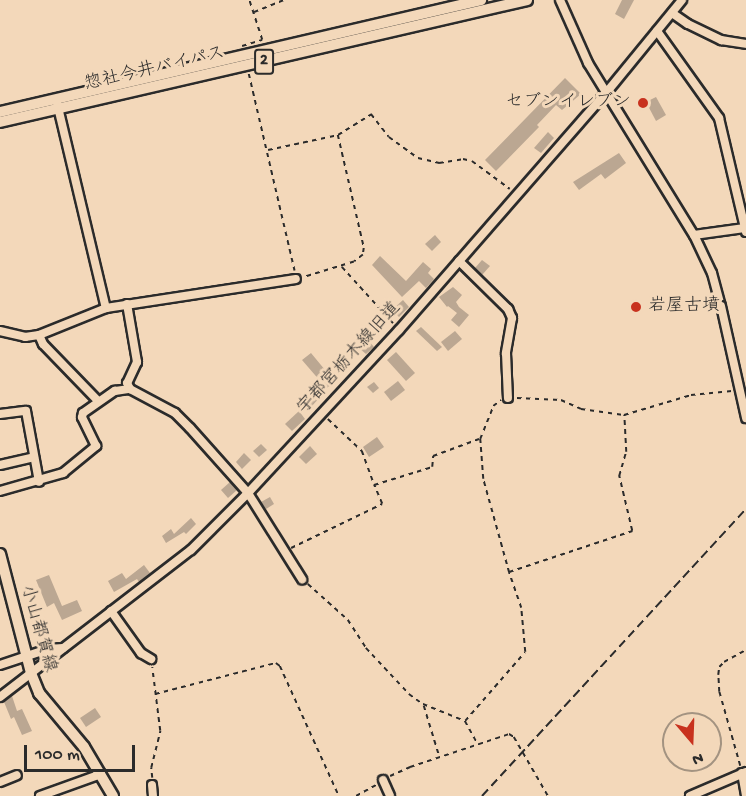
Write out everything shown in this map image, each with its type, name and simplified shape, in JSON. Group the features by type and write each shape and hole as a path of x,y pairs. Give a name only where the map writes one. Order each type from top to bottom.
{"main road":[{"name":"惣社今井バイパス","path":"246,61 481,0"},
{"name":"惣社今井バイパス","path":"0,122 57,104 528,0"},
{"name":"惣社今井バイパス","path":"0,112 57,104"},
{"name":"小山都賀線","path":"0,554 3,579 31,673 50,709 84,747 113,796"}],"street":[{"path":"560,0 575,38 606,93 694,235 712,273 746,418"},
{"name":"宇都宮栃木線旧道","path":"0,697 191,550 248,493 399,330 606,93 682,0"},
{"path":"672,13 688,24 721,40 746,44"},
{"path":"657,31 719,118 746,230 694,235"},
{"path":"57,104 106,308"},
{"path":"459,261 508,309 512,318 506,353 508,398"},
{"path":"0,331 25,337 39,335 106,308 296,279"},
{"path":"127,304 137,362 127,383 129,389"},
{"path":"39,335 43,344 98,401"},
{"path":"0,491 39,482 63,473 96,446 82,413 115,391 129,389 175,414 248,493 302,579"},
{"path":"0,414 26,411 39,482"},
{"path":"0,465 34,457"},
{"path":"111,611 129,639 152,660"},
{"path":"0,665 26,655 63,648"},
{"path":"690,796 744,772 746,796"},
{"path":"41,796 101,774"},
{"path":"0,782 17,775"},
{"path":"383,780 390,796"},
{"path":"152,785 153,796"}],"path":[{"path":"249,0 262,40 241,45 268,150 296,279 342,267 360,259 364,248 338,135"},
{"path":"254,12 284,0"},
{"path":"268,150 338,135 371,114 389,137 418,158 439,163 463,159 472,161 516,194"},
{"path":"342,267 399,330"},
{"path":"465,721 525,652 521,608 483,479 480,439 493,406 499,400 508,398 561,400 581,409 624,415 691,395 738,389"},
{"path":"285,551 382,504 362,451 323,414"},
{"path":"509,573 632,531 619,476 626,452 624,415"},
{"path":"374,485 432,467 433,456 480,439"},
{"path":"302,579 348,620 366,648 409,694 423,704 465,721 478,744"},
{"path":"744,772 719,692 718,675 719,667 723,662 746,650"},
{"path":"152,660 160,731 151,768 152,785"},
{"path":"155,694 276,663 280,666 339,796"},
{"path":"423,704 440,756"},
{"path":"356,796 383,780 440,756 509,734 514,737 548,796"}],"building":[{"path":"622,0 634,0 624,19 615,14"},
{"path":"565,78 581,94 562,110 556,105 537,125 539,127 496,171 485,160"},
{"path":"656,97 666,115 656,121 646,102"},
{"path":"548,132 554,138 541,153 534,148"},
{"path":"619,153 626,163 605,179 601,174 579,190 573,182"},
{"path":"435,235 441,242 432,251 425,244"},
{"path":"380,256 406,281 423,262 431,269 428,273 434,279 426,288 419,281 402,297 372,265"},
{"path":"482,260 490,266 482,275 475,268"},
{"path":"453,287 462,295 456,302 469,315 459,327 451,320 457,313 447,307 439,297"},
{"path":"403,300 409,307 399,317 392,310"},
{"path":"421,327 442,347 437,351 416,331"},
{"path":"455,331 462,339 448,351 441,342"},
{"path":"368,340 374,347 366,354 359,348"},
{"path":"396,352 415,373 406,381 387,360"},
{"path":"311,353 335,382 320,393 322,395 311,407 304,400 321,382 302,360"},
{"path":"398,381 405,390 391,401 384,392"},
{"path":"374,382 379,388 373,393 367,387"},
{"path":"299,411 305,419 292,431 285,424"},
{"path":"377,437 384,447 369,457 363,447"},
{"path":"261,444 267,450 259,457 253,451"},
{"path":"310,446 317,454 306,464 299,457"},
{"path":"244,453 251,460 242,469 236,462"},
{"path":"230,482 237,490 228,498 221,490"},
{"path":"270,497 274,504 266,509 261,502"},
{"path":"191,518 196,524 186,534 184,532 166,543 162,536 171,529 174,534"},
{"path":"144,565 150,573 139,582 137,579 114,592 108,581 122,573 126,579"},
{"path":"49,575 62,606 77,600 82,611 62,620 54,603 47,607 36,580"},
{"path":"12,696 17,711 22,709 32,731 22,735 14,717 11,719 4,702"},
{"path":"95,708 101,717 86,727 80,718"}],"railway":[{"path":"482,796 746,509"}],"place":[{"name":"セブンイレブン","path":"643,103"},
{"name":"岩屋古墳","path":"636,307"}]}
